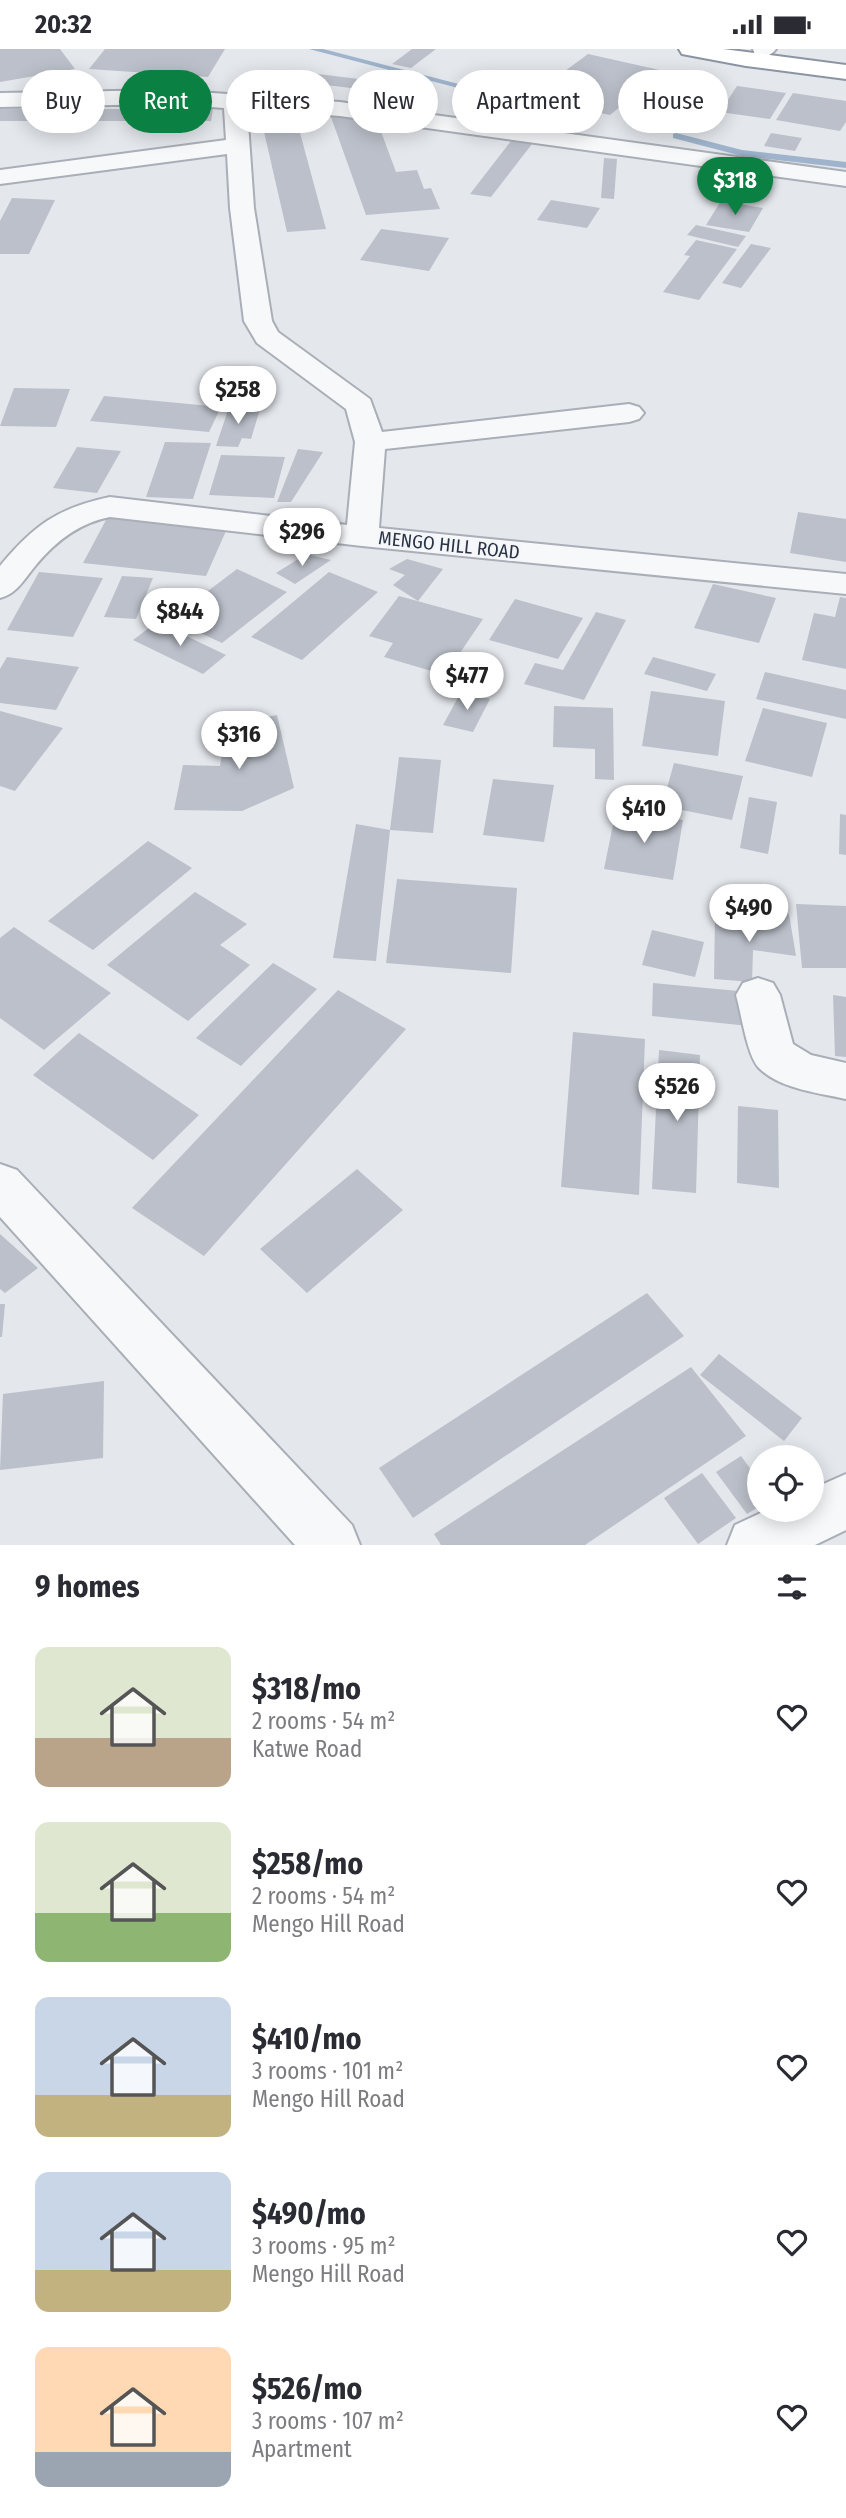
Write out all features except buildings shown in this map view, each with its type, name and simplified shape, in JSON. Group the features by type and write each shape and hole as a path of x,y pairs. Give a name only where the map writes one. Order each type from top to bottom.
{"highway":[{"path":"690,49 746,60 846,72"}],"street":[{"path":"0,100 94,97 226,100"},
{"path":"334,110 458,123 846,179"},
{"path":"236,133 242,208 258,321 267,337 360,405 370,442 362,536"},
{"path":"0,177 237,146"},
{"path":"370,442 629,413"},
{"name":"MENGO HILL ROAD","path":"0,587 42,536 60,522 102,508 120,507 362,536 846,583"},
{"path":"758,995 774,1055 800,1070 846,1081"},
{"path":"0,1185 332,1545"},
{"path":"755,1545 846,1501"}],"waterway":[{"path":"313,49 452,84"},
{"path":"676,136 742,153 846,165"}]}
